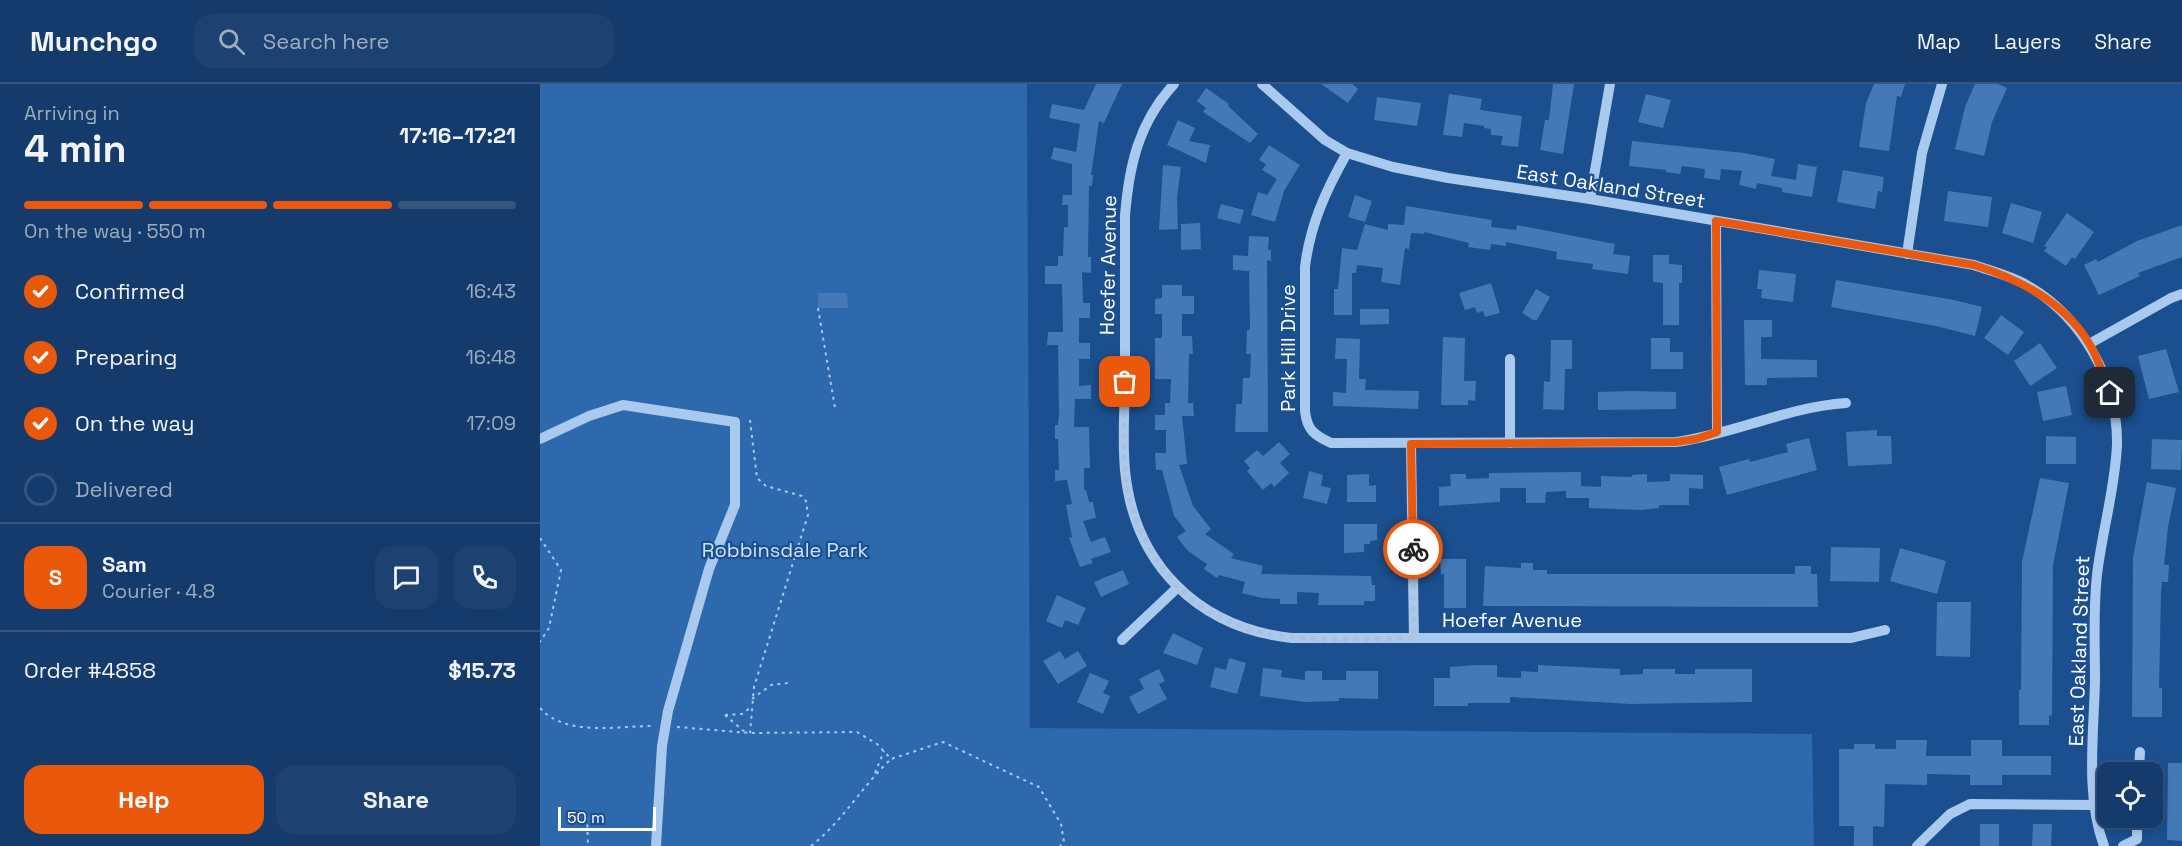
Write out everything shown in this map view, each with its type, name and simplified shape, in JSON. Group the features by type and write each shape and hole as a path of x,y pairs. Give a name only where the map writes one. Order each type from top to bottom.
{"street":[{"name":"Hoefer Avenue","path":"1174,84 1153,110 1140,134 1128,182 1125,216 1125,470 1137,523 1147,545 1177,588 1198,605 1219,618 1269,635 1355,639 1851,638 1885,630"},
{"name":"East Oakland Street","path":"1262,84 1324,140 1347,153 1393,167 1974,265 2005,274 2023,283 2035,290 2066,317 2090,344 2110,393 2117,445 2097,578 2093,805 2104,846"},
{"path":"1590,199 1610,84"},
{"path":"1907,254 1922,153 1942,84"},
{"name":"Park Hill Drive","path":"1347,153 1324,194 1308,246 1305,267 1306,424 1314,435 1331,443 1676,442 1696,439 1804,408 1846,403"},
{"path":"1716,221 1717,432"},
{"path":"2090,344 2182,294"},
{"path":"1510,359 1510,442"},
{"path":"540,439 589,416 623,405 735,422 735,505 709,569 665,726 656,846"},
{"path":"1411,444 1414,638"},
{"path":"1122,640 1177,588"},
{"path":"2140,752 2140,762"},
{"path":"1917,846 1950,814 1970,804 2093,805"},
{"path":"2123,846 2137,839 2138,828"}],"path":[{"path":"818,308 835,408"},
{"path":"750,420 757,478 766,486 802,496 806,501 808,515 752,699 750,733"},
{"path":"540,538 561,570 549,628 540,642"},
{"path":"752,699 771,685 788,684"},
{"path":"746,733 725,715 742,714 751,707"},
{"path":"540,708 548,716 565,724 590,727 665,726 746,733 857,732 865,735 891,759"},
{"path":"811,846 842,818 873,776 891,759 943,742 1039,787 1061,824 1064,842 1060,846"},
{"path":"873,776 884,751"},
{"path":"576,812 587,813 588,846"}],"green space":[{"name":"Robbinsdale Park","path":"540,84 1027,84 1030,728 1812,734 1814,846 540,846"}],"building":[{"path":"1096,84 1122,84 1104,123 1099,121 1091,175 1093,175 1092,186 1089,186 1088,257 1091,257 1091,273 1082,272 1083,303 1090,303 1090,318 1079,318 1079,343 1090,343 1090,359 1079,359 1079,386 1091,385 1091,399 1075,399 1074,427 1089,427 1090,468 1084,468 1084,490 1086,490 1089,502 1093,502 1096,518 1083,521 1091,542 1105,537 1111,552 1091,559 1093,563 1080,567 1069,538 1072,537 1066,505 1072,504 1067,480 1055,481 1055,470 1059,470 1058,439 1055,439 1055,425 1058,425 1059,413 1058,345 1047,345 1048,332 1063,332 1062,284 1045,284 1045,266 1058,266 1058,256 1063,256 1064,227 1068,227 1068,205 1062,205 1063,195 1072,195 1072,164 1051,159 1054,147 1076,152 1080,124 1049,118 1052,104 1084,110"},
{"path":"1321,84 1352,84 1358,89 1348,103"},
{"path":"1553,84 1574,84 1563,154 1540,150 1545,120 1549,120"},
{"path":"1874,84 1905,84 1901,97 1897,96 1889,151 1859,147 1866,103"},
{"path":"1975,84 1998,84 2007,88 1992,122 1984,156 1955,149 1965,107"},
{"path":"1206,88 1229,104 1228,106 1258,134 1250,143 1203,112 1206,108 1197,101"},
{"path":"1449,94 1482,99 1480,110 1522,116 1518,147 1501,145 1503,136 1491,135 1491,129 1484,128 1484,126 1464,123 1462,137 1443,135"},
{"path":"1646,94 1671,100 1663,128 1638,122"},
{"path":"1377,97 1421,103 1417,126 1374,120"},
{"path":"1178,120 1195,128 1189,141 1210,145 1206,163 1167,145"},
{"path":"1632,141 1744,153 1775,159 1771,176 1796,180 1798,164 1817,167 1812,197 1782,192 1782,188 1757,183 1756,189 1739,185 1742,171 1721,169 1720,180 1704,178 1705,169 1682,166 1680,174 1629,166"},
{"path":"1269,145 1300,165 1284,191 1275,222 1251,215 1258,192 1267,195 1277,179 1262,170 1266,164 1259,160"},
{"path":"1163,165 1181,167 1177,198 1178,229 1159,230"},
{"path":"1843,170 1884,177 1882,192 1878,191 1875,209 1837,202"},
{"path":"1948,191 1992,197 1988,227 1944,221"},
{"path":"1355,195 1372,201 1365,222 1348,217"},
{"path":"2011,203 2042,212 2033,243 2002,233"},
{"path":"1221,204 1244,210 1240,224 1217,218"},
{"path":"1406,206 1492,220 1491,227 1516,230 1517,225 1615,244 1613,254 1630,256 1628,274 1592,269 1593,264 1556,259 1557,252 1506,242 1506,246 1491,244 1490,250 1468,247 1469,243 1424,232 1424,234 1411,233 1409,249 1405,248 1400,285 1381,282 1383,268 1357,265 1356,273 1352,273 1352,315 1334,315 1334,289 1338,289 1342,248 1357,250 1365,224 1388,230 1388,224 1404,225"},
{"path":"2067,213 2094,232 2075,259 2072,257 2066,266 2044,251 2047,247 2044,246"},
{"path":"1200,223 1201,249 1181,250 1181,224"},
{"path":"2182,225 2182,257 2138,273 2140,276 2099,295 2084,265 2096,259 2098,262 2137,241"},
{"path":"1249,236 1269,237 1268,250 1271,250 1271,261 1267,260 1268,432 1235,432 1236,404 1242,404 1243,378 1250,378 1251,354 1246,354 1247,330 1250,330 1249,271 1233,270 1233,255 1248,256"},
{"path":"1653,255 1669,255 1669,264 1682,265 1682,283 1679,283 1679,325 1663,325 1663,283 1653,282"},
{"path":"1759,270 1796,274 1793,302 1761,298 1762,289 1757,289"},
{"path":"1836,280 1982,307 1975,336 1936,326 1831,307"},
{"path":"1491,283 1500,313 1485,317 1483,311 1477,313 1475,307 1465,310 1459,293"},
{"path":"1162,285 1182,285 1182,296 1194,296 1194,314 1182,314 1182,336 1192,336 1193,354 1189,354 1188,403 1193,403 1194,416 1182,416 1187,464 1179,465 1193,506 1211,529 1205,534 1234,554 1231,558 1263,566 1261,574 1371,576 1372,585 1375,585 1375,601 1364,601 1364,605 1318,605 1319,593 1297,592 1297,604 1280,604 1280,599 1262,598 1242,593 1245,582 1219,575 1217,578 1204,569 1207,564 1188,551 1177,537 1186,531 1174,516 1162,470 1156,470 1155,453 1166,453 1166,430 1155,430 1155,415 1165,415 1165,403 1170,403 1171,379 1155,379 1155,338 1162,338 1162,314 1155,314 1155,299 1162,298"},
{"path":"1536,289 1550,297 1537,320 1533,320 1522,313"},
{"path":"818,293 847,293 848,308 818,308"},
{"path":"1360,309 1389,309 1389,324 1360,325"},
{"path":"2001,315 2024,332 2008,355 1984,338"},
{"path":"1744,320 1772,320 1772,337 1761,337 1761,359 1817,360 1817,377 1767,378 1767,385 1745,385"},
{"path":"1443,337 1465,338 1464,381 1476,381 1475,401 1468,400 1468,405 1441,405"},
{"path":"1336,338 1360,339 1359,379 1366,379 1365,390 1419,391 1418,409 1333,406 1333,392 1346,393 1347,359 1335,359"},
{"path":"1651,338 1670,338 1670,352 1683,352 1683,369 1651,369"},
{"path":"1551,340 1572,340 1572,369 1565,369 1564,410 1543,409 1544,381 1550,382"},
{"path":"2040,343 2057,368 2030,386 2014,361"},
{"path":"2166,349 2179,392 2149,399 2138,356"},
{"path":"2066,386 2072,415 2043,421 2037,392"},
{"path":"1598,392 1676,392 1676,409 1598,410"},
{"path":"1877,430 1877,436 1891,436 1892,464 1848,466 1846,432"},
{"path":"2046,436 2076,437 2076,464 2046,464"},
{"path":"1809,438 1817,470 1727,495 1719,467 1788,452 1786,444"},
{"path":"2152,439 2182,440 2181,470 2151,469"},
{"path":"1279,442 1290,454 1280,463 1289,473 1274,487 1271,483 1263,490 1247,471 1250,468 1244,461 1257,450 1263,456"},
{"path":"1309,471 1323,475 1321,486 1331,488 1327,504 1303,498"},
{"path":"1581,472 1581,486 1601,487 1601,476 1632,477 1632,475 1647,474 1647,482 1670,481 1670,474 1703,475 1703,489 1689,488 1689,505 1659,505 1659,508 1642,510 1589,508 1589,498 1566,498 1566,491 1546,492 1545,503 1526,503 1526,488 1500,488 1500,502 1439,506 1439,487 1451,486 1450,474 1466,474 1466,479 1489,478 1489,473"},
{"path":"1369,474 1369,486 1376,485 1376,502 1347,502 1347,475"},
{"path":"2040,478 2069,483 2053,565 2052,716 2049,715 2049,725 2019,725 2022,562"},
{"path":"2147,482 2176,488 2168,527 2164,565 2169,565 2168,582 2162,582 2161,595 2159,688 2162,688 2162,717 2132,717 2133,558"},
{"path":"1344,524 1377,524 1377,540 1364,544 1364,552 1344,553"},
{"path":"1831,547 1880,548 1879,582 1830,581"},
{"path":"1900,548 1946,561 1937,594 1890,581"},
{"path":"1440,559 1466,559 1466,608 1444,608 1444,574 1441,574"},
{"path":"1521,563 1533,563 1533,570 1547,570 1547,574 1795,574 1795,566 1811,566 1811,574 1817,574 1818,607 1483,606 1485,566 1521,568"},
{"path":"1123,570 1129,584 1101,597 1094,582"},
{"path":"1057,595 1086,608 1078,625 1065,620 1062,628 1046,621"},
{"path":"1937,602 1971,602 1970,657 1936,656"},
{"path":"1173,633 1203,648 1197,665 1163,653"},
{"path":"1060,651 1065,659 1078,651 1087,666 1058,684 1043,661"},
{"path":"1229,658 1246,663 1237,694 1210,687 1215,667 1226,670"},
{"path":"1497,665 1497,677 1521,678 1521,671 1538,672 1538,665 1620,669 1620,675 1643,674 1643,669 1675,669 1675,674 1695,674 1695,669 1752,669 1752,702 1631,704 1510,697 1510,703 1434,706 1434,678 1450,678 1450,667"},
{"path":"1263,668 1282,670 1281,677 1305,680 1305,671 1322,671 1322,680 1346,680 1346,671 1378,671 1378,699 1339,698 1339,701 1305,702 1260,696"},
{"path":"1159,669 1165,681 1159,684 1167,699 1138,714 1129,697 1144,689 1139,679"},
{"path":"1090,673 1109,681 1103,693 1110,696 1103,714 1077,702"},
{"path":"1896,740 1927,740 1926,756 1971,756 1971,740 2002,740 2002,756 2051,756 2051,775 2002,775 2002,785 1970,785 1970,775 1927,774 1927,785 1885,784 1884,827 1873,826 1873,846 1854,846 1854,826 1839,826 1839,749 1854,749 1854,744 1875,744 1875,749 1896,749"},
{"path":"2168,763 2182,763 2182,841 2167,840"},
{"path":"1980,824 1999,824 1999,846 1980,846"},
{"path":"2033,824 2052,824 2051,846 2032,846"}],"way so far":[{"path":"1125,382 1125,470 1137,523 1147,545 1177,588 1219,618 1269,635 1292,638 1414,638 1413,549"}],"route":[{"path":"1413,549 1411,444 1676,442 1696,439 1717,432 1716,221 1974,265 2005,274 2035,290 2066,317 2090,344 2110,393"}]}
